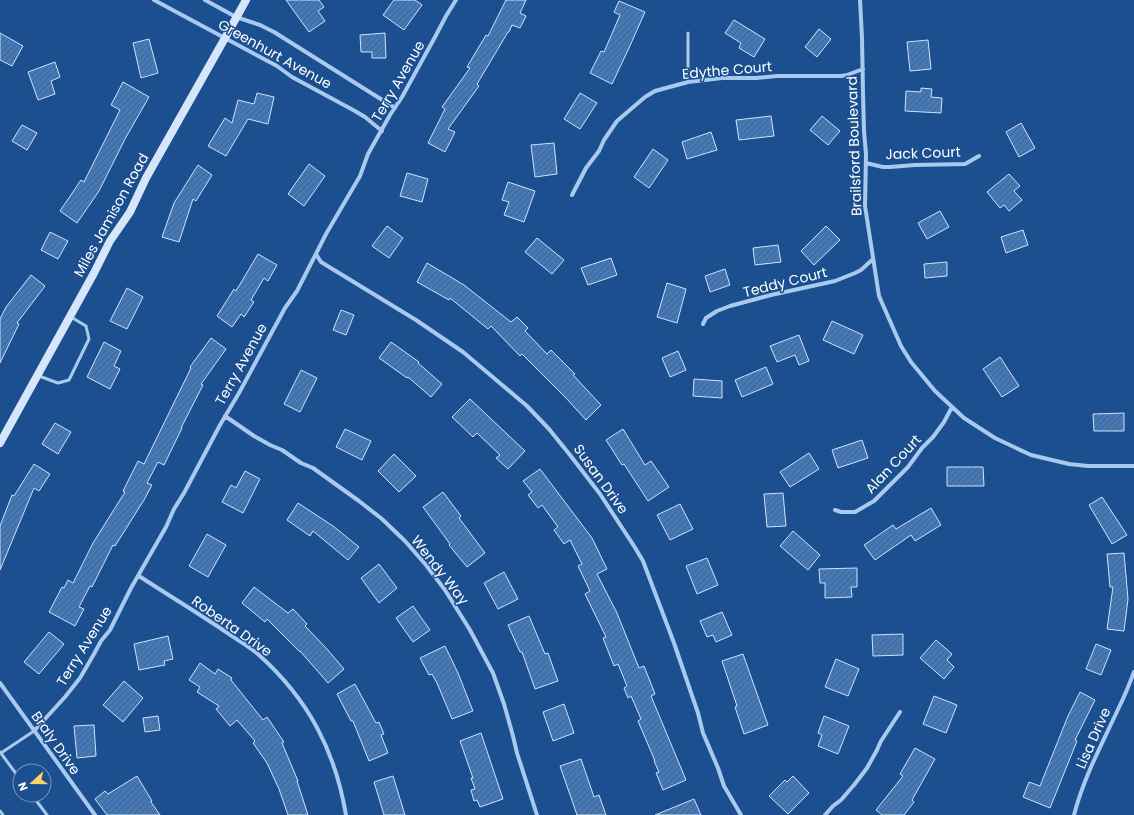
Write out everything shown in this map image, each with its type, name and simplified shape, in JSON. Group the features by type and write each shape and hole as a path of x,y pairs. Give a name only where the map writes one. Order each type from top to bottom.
{"main road":[{"name":"Miles Jamison Road","path":"0,443 94,273 110,241 130,212 146,178 246,0"}],"street":[{"name":"Greenhurt Avenue","path":"154,0 251,51 277,66 292,77 365,117 382,131"},
{"name":"Greenhurt Avenue","path":"205,0 236,17 260,25 274,32 395,108"},
{"name":"Terry Avenue","path":"34,730 65,697 80,678 101,641 110,630 225,416 285,308 297,291 344,202 360,176 368,154 456,0"},
{"name":"Brailsford Boulevard","path":"860,0 866,163 865,206 879,296 901,346 911,362 935,391 964,418 995,438 1031,455 1069,464 1088,466 1134,466"},
{"name":"Edythe Court","path":"572,195 586,168 599,151 604,140 617,121 645,97 655,91 665,87 688,82 722,78 841,76 863,69"},
{"name":"Jack Court","path":"866,163 883,167 964,164 979,156"},
{"name":"Susan Drive","path":"316,254 321,262 416,320 463,352 527,406 570,454 600,494 643,561 674,643 698,713 703,733 724,786 741,815"},
{"name":"Teddy Court","path":"703,324 706,318 717,311 730,306 771,295 835,282 861,270 873,259"},
{"name":"Alan Court","path":"835,510 841,512 855,512 874,501 908,467 922,448 933,437 944,422 952,407"},
{"name":"Wendy Way","path":"225,416 254,436 282,450 301,463 313,468 382,519 404,541 445,590 473,635 493,673 504,704 517,753 537,815"},
{"name":"Roberta Drive","path":"139,576 258,654 280,676 308,712 324,741 337,773 346,815"},
{"name":"Lisa Drive","path":"1074,815 1078,799 1098,750 1121,704 1134,672"},
{"name":"Braly Drive","path":"0,683 95,815"},
{"path":"825,815 841,800 867,768 878,750 881,741 900,712"}],"lane":[{"path":"688,33 688,82"},
{"path":"37,376 58,383 69,380 89,339 86,326 70,316"},
{"path":"12,769 0,753 34,730"},
{"path":"38,803 47,815"},
{"path":"0,811 3,815"}],"building":[{"path":"286,0 319,0 324,7 318,11 325,21 309,32"},
{"path":"394,0 415,0 422,5 404,30 383,15"},
{"path":"506,0 526,0 520,13 526,16 520,28 512,25 477,84 479,86 448,129 455,132 445,152 428,143 445,109 442,107 470,68 467,67 486,35 488,36"},
{"path":"619,1 645,12 612,84 590,73 601,51 604,52 620,15 614,12"},
{"path":"734,20 765,39 754,57 739,48 741,43 725,33"},
{"path":"819,29 831,39 817,57 805,47"},
{"path":"0,33 23,46 12,66 0,60"},
{"path":"385,33 386,58 372,58 372,52 361,52 360,35"},
{"path":"149,39 158,73 141,78 133,43"},
{"path":"928,40 931,69 910,71 907,42"},
{"path":"55,62 60,77 51,81 55,94 38,100 28,72"},
{"path":"123,82 149,97 125,139 99,191 77,223 60,211 81,180 84,182 120,110 111,105"},
{"path":"921,88 932,89 931,97 942,98 941,113 905,111 906,91 921,92"},
{"path":"257,93 274,97 268,124 248,119 226,156 208,146 225,118 232,123 238,100 254,104"},
{"path":"580,93 597,103 580,129 564,119"},
{"path":"771,116 774,136 739,140 736,120"},
{"path":"822,116 840,131 828,145 810,130"},
{"path":"1021,123 1035,148 1019,157 1006,132"},
{"path":"22,125 37,133 27,150 12,141"},
{"path":"711,132 717,150 687,159 682,142"},
{"path":"554,143 557,174 535,177 531,145"},
{"path":"653,149 668,160 649,188 634,177"},
{"path":"309,164 325,176 304,206 288,194"},
{"path":"198,165 212,175 196,201 193,199 179,242 162,237 174,203"},
{"path":"407,173 428,179 422,202 400,196"},
{"path":"1009,174 1020,186 1014,191 1022,200 1009,211 1004,205 1000,208 987,192"},
{"path":"508,182 535,191 524,222 504,215 509,202 502,200"},
{"path":"940,211 949,227 927,239 918,223"},
{"path":"387,226 403,238 389,258 372,246"},
{"path":"826,226 840,240 814,265 801,251"},
{"path":"1023,230 1028,245 1006,253 1001,237"},
{"path":"50,232 68,241 58,259 41,250"},
{"path":"537,238 564,260 552,274 525,252"},
{"path":"778,245 781,262 755,265 753,248"},
{"path":"258,254 277,265 268,281 264,278 251,300 254,302 244,317 241,314 232,327 217,316 234,289 236,291"},
{"path":"611,258 617,275 588,285 581,268"},
{"path":"947,262 947,276 925,278 924,264"},
{"path":"427,263 464,285 511,322 517,317 528,328 525,331 547,354 551,350 575,374 573,375 601,405 586,420 522,354 520,356 491,326 488,329 450,298 449,300 417,282"},
{"path":"725,269 730,285 710,292 705,276"},
{"path":"31,275 45,286 17,323 19,324 0,363 0,319 6,307"},
{"path":"667,283 686,289 677,323 657,317"},
{"path":"127,288 143,297 127,329 110,321"},
{"path":"341,310 354,315 346,335 333,330"},
{"path":"832,321 863,335 854,354 823,340"},
{"path":"799,335 809,361 799,365 795,355 777,362 770,346"},
{"path":"211,338 226,349 201,384 203,385 164,465 158,462 147,483 152,485 144,500 115,546 113,545 92,587 90,586 79,607 84,609 75,626 49,612 62,587 64,588 68,580 73,583 93,543 125,492 123,491 138,461 144,464 191,368 190,367"},
{"path":"104,342 121,351 114,366 120,369 110,389 87,377"},
{"path":"391,342 419,362 418,363 442,384 431,397 408,377 407,378 379,358"},
{"path":"678,351 686,370 670,377 662,358"},
{"path":"1000,357 1019,386 1002,397 983,369"},
{"path":"766,367 773,384 742,397 735,380"},
{"path":"301,370 317,378 300,412 284,404"},
{"path":"694,379 722,381 722,398 693,396"},
{"path":"470,399 525,451 508,469 496,458 500,455 477,433 473,437 452,417"},
{"path":"1124,413 1124,431 1094,431 1093,414"},
{"path":"55,423 71,432 58,454 42,444"},
{"path":"345,429 371,441 362,460 336,447"},
{"path":"623,429 645,465 651,461 669,487 648,501 624,464 622,465 606,440"},
{"path":"862,440 868,458 838,468 832,450"},
{"path":"809,453 819,469 790,487 780,472"},
{"path":"394,454 416,476 399,492 378,471"},
{"path":"34,464 50,474 39,491 34,488 0,570 0,526 12,495 14,496"},
{"path":"947,467 983,467 984,486 947,486"},
{"path":"540,469 592,538 607,569 597,574 617,613 639,668 644,666 655,694 651,696 686,780 663,790 656,773 659,772 638,721 641,719 631,696 628,698 624,688 627,686 618,664 614,666 603,638 606,637 585,594 590,591 578,566 582,564 570,540 564,544 554,530 558,527 542,505 538,508 528,495 532,492 523,481"},
{"path":"245,471 260,479 243,513 222,502 231,485 236,488"},
{"path":"443,492 461,516 459,518 485,553 467,567 449,545 450,544 423,507"},
{"path":"783,493 786,526 767,527 764,494"},
{"path":"1102,497 1127,535 1112,544 1089,505"},
{"path":"298,503 333,526 359,547 348,560 313,531 310,536 287,520"},
{"path":"680,504 693,529 670,540 657,515"},
{"path":"931,508 941,525 915,541 911,535 875,560 864,545 893,525 896,529"},
{"path":"793,531 820,555 808,570 780,546"},
{"path":"207,534 226,545 208,577 189,566"},
{"path":"1124,553 1128,599 1124,631 1107,629 1113,587 1110,587 1107,554"},
{"path":"707,558 718,585 697,594 686,566"},
{"path":"379,564 397,588 379,603 361,578"},
{"path":"857,568 857,587 851,587 852,597 825,598 825,583 820,583 819,569"},
{"path":"504,572 518,599 498,609 484,583"},
{"path":"254,587 288,613 293,609 307,624 305,626 344,669 328,683 300,651 267,619 265,622 242,603"},
{"path":"413,606 430,630 413,642 396,618"},
{"path":"722,612 732,635 716,642 713,635 707,637 700,621"},
{"path":"529,616 545,654 548,653 558,681 535,689 522,652 520,652 508,625"},
{"path":"49,632 64,644 39,674 24,662"},
{"path":"903,634 903,655 873,656 872,635"},
{"path":"168,636 173,659 164,661 165,665 139,670 134,644"},
{"path":"936,640 952,654 947,660 954,667 944,679 920,658"},
{"path":"1096,644 1111,650 1101,675 1086,669"},
{"path":"445,646 458,673 473,711 452,719 437,683 432,674 429,675 420,658"},
{"path":"743,654 768,725 744,734 735,707 737,706 722,661"},
{"path":"836,659 859,669 848,696 825,687"},
{"path":"200,663 215,674 218,669 232,678 231,680 263,720 267,717 284,742 282,743 298,781 308,815 288,815 279,789 267,763 253,743 255,741 237,720 230,726 216,709 219,706 197,692 200,687 189,680"},
{"path":"124,681 143,698 123,722 103,705"},
{"path":"355,684 376,723 379,722 384,734 381,735 388,753 369,761 353,721 351,721 337,694"},
{"path":"1080,692 1095,700 1075,740 1077,741 1050,808 1023,797 1029,782 1040,786 1068,716"},
{"path":"934,696 957,705 946,733 923,724"},
{"path":"564,704 574,733 553,741 543,712"},
{"path":"158,716 160,730 145,732 143,718"},
{"path":"824,716 849,726 838,754 818,746 822,735 818,733"},
{"path":"94,725 96,756 77,758 74,726"},
{"path":"481,733 503,799 480,807 477,800 474,801 471,790 475,789 471,778 473,778 460,741"},
{"path":"915,748 935,759 912,800 914,802 904,815 882,815 876,810 903,776 900,774"},
{"path":"581,759 594,797 599,795 606,815 577,815 560,766"},
{"path":"137,776 160,815 107,815 95,799 105,791 108,794"},
{"path":"393,776 405,815 384,815 374,782"},
{"path":"793,776 809,793 788,814 769,796 785,780 787,782"},
{"path":"694,799 701,815 655,815"}]}
